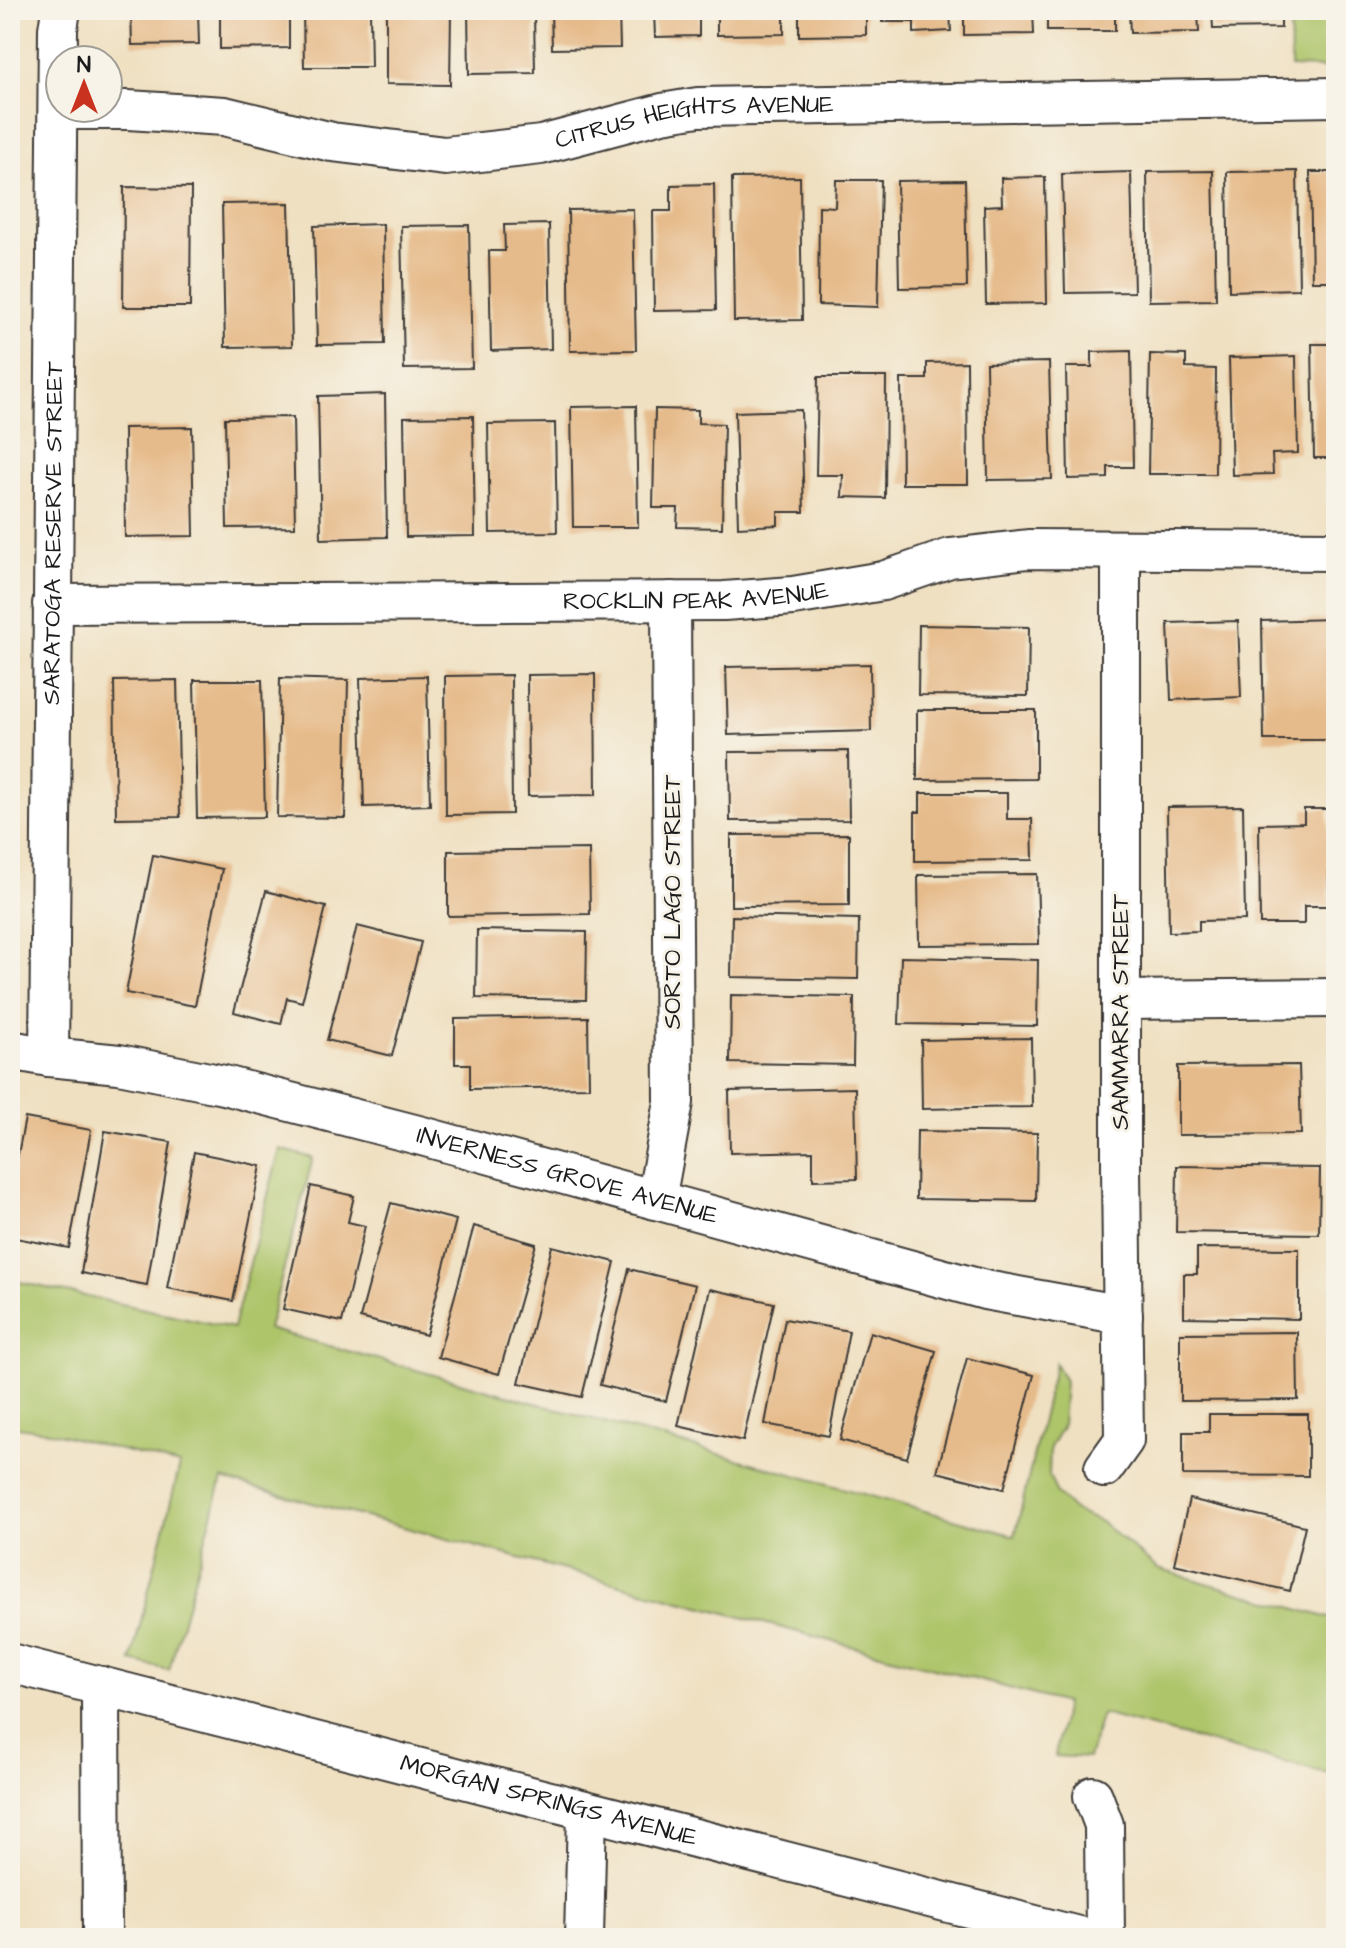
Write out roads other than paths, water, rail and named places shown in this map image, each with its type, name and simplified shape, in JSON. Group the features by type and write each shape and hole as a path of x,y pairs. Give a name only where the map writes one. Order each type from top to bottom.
{"street":[{"name":"SARATOGA RESERVE STREET","path":"58,44 61,10"},
{"name":"CITRUS HEIGHTS AVENUE","path":"124,110 224,116 332,142 445,156 541,145 662,113 698,107 1336,97"},
{"name":"SARATOGA RESERVE STREET","path":"49,1057 58,124"},
{"name":"ROCKLIN PEAK AVENUE","path":"52,604 724,601 793,596 883,581 950,558 1028,549 1336,551"},
{"name":"SAMMARRA STREET","path":"1104,1468 1124,1440 1121,550"},
{"name":"SORTO LAGO STREET","path":"656,1200 674,1102 671,601"},
{"path":"1121,1000 1336,998"},
{"name":"INVERNESS GROVE AVENUE","path":"10,1050 119,1064 224,1085 985,1290 1123,1315"},
{"name":"MORGAN SPRINGS AVENUE","path":"10,1663 1086,1938"},
{"path":"101,1686 102,1938"},
{"path":"1093,1796 1104,1825 1105,1938"},
{"path":"584,1938 587,1811"}]}
